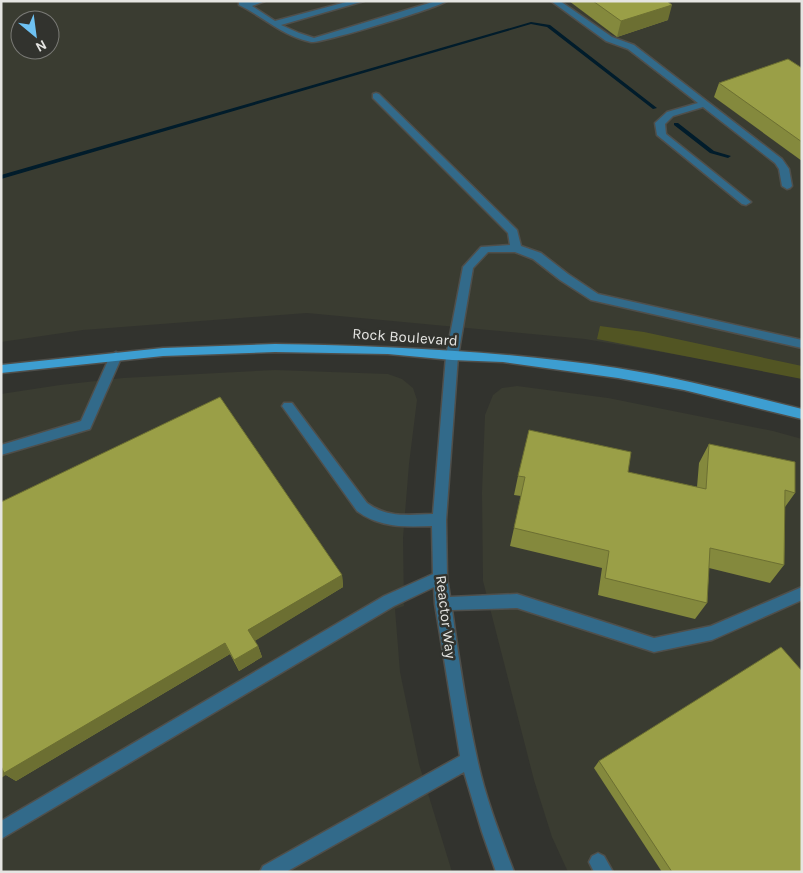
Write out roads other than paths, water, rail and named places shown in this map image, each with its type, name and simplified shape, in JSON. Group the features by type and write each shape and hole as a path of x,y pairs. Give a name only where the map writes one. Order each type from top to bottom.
{"main road":[{"name":"Rock Boulevard","path":"1,369 116,356 218,349 333,348 388,350 452,356 503,358 618,373 684,385 802,414"}],"street":[{"path":"243,3 261,1"},
{"path":"274,24 360,1"},
{"path":"243,3 274,24 301,38 314,40 423,9 443,1"},
{"path":"556,1 608,39 630,47 683,85 704,104 779,161 784,169 787,186"},
{"path":"376,96 513,232 516,248 537,256 564,278 595,297 802,344"},
{"path":"704,104 670,114 660,123 662,135 746,202"},
{"name":"Reactor Way","path":"505,872 490,832 469,760 442,604 439,520 452,356 468,267 485,249 516,248"},
{"path":"1,450 86,425 116,356"},
{"path":"288,406 362,507 372,515 383,520 439,520"},
{"path":"1,831 389,601 440,578"},
{"path":"442,604 517,601 654,645 712,633 802,593"},
{"path":"269,872 469,760"}],"waterway":[{"path":"1,177 531,23 548,26 655,108"},
{"path":"676,124 712,152 728,156"}]}
